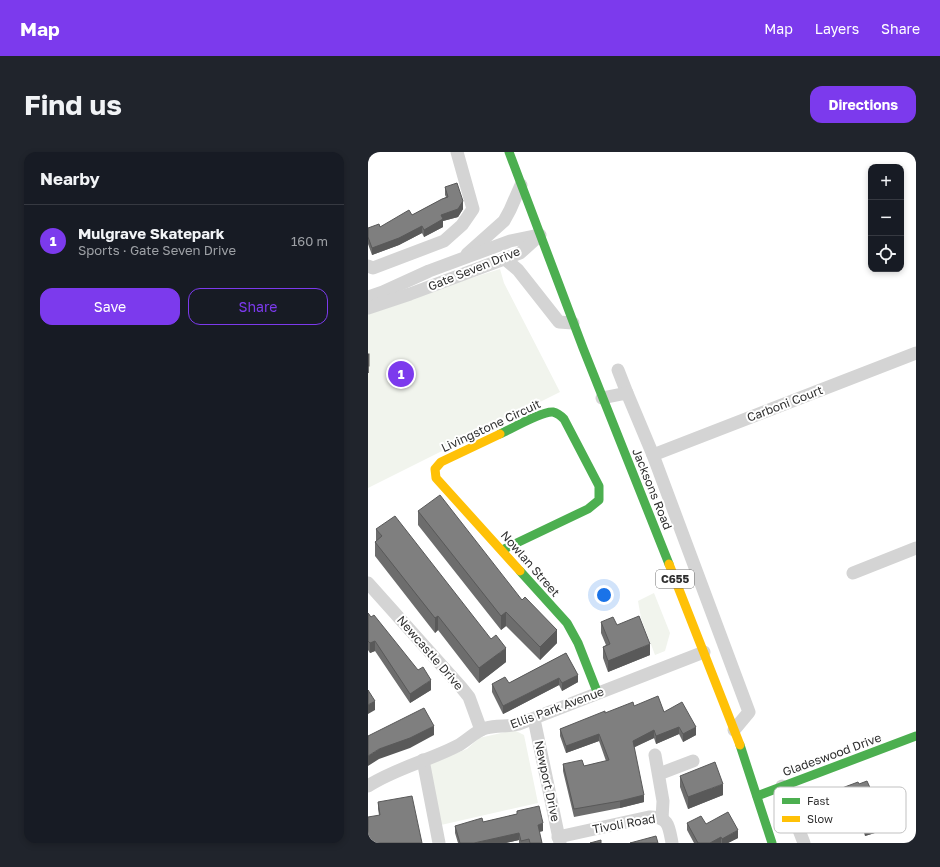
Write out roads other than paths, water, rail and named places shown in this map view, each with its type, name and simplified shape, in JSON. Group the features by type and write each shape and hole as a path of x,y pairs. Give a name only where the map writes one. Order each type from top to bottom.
{"street":[{"path":"368,266 373,268 444,241 462,226 473,209 457,152"},
{"name":"Jacksons Road","path":"508,152 602,398 734,730 771,841"},
{"name":"Gate Seven Drive","path":"458,261 504,221 521,185"},
{"name":"Gate Seven Drive","path":"368,308 520,253 540,235"},
{"name":"Gate Seven Drive","path":"368,296 383,292 409,280 515,240 540,235"},
{"path":"505,259 518,270 559,322 574,323"},
{"name":"Carboni Court","path":"654,455 916,353"},
{"path":"618,370 654,455 749,712 734,730"},
{"path":"602,398 627,393"},
{"name":"Livingstone Circuit","path":"441,462 542,414 555,411 564,419 599,486 599,500 588,509 502,550"},
{"name":"Nowlan Street","path":"441,462 434,469 436,478 568,625 578,643 598,694"},
{"path":"853,573 916,548"},
{"name":"Newcastle Drive","path":"368,583 469,697 482,730"},
{"name":"Ellis Park Avenue","path":"368,786 394,771 459,745 474,734 486,728 512,726 534,719 704,652"},
{"name":"Newport Drive","path":"534,719 559,840"},
{"name":"Gladeswood Drive","path":"782,786 916,736"},
{"path":"655,755 664,801 662,819"},
{"path":"423,760 440,843"},
{"path":"659,774 693,761"},
{"name":"Gladeswood Drive","path":"757,796 774,789"},
{"name":"Tivoli Road","path":"559,840 649,817 659,816 667,824 672,843"},
{"path":"800,833 804,843"}],"place":[{"name":"Mulgrave Skatepark","path":"401,374"}]}
